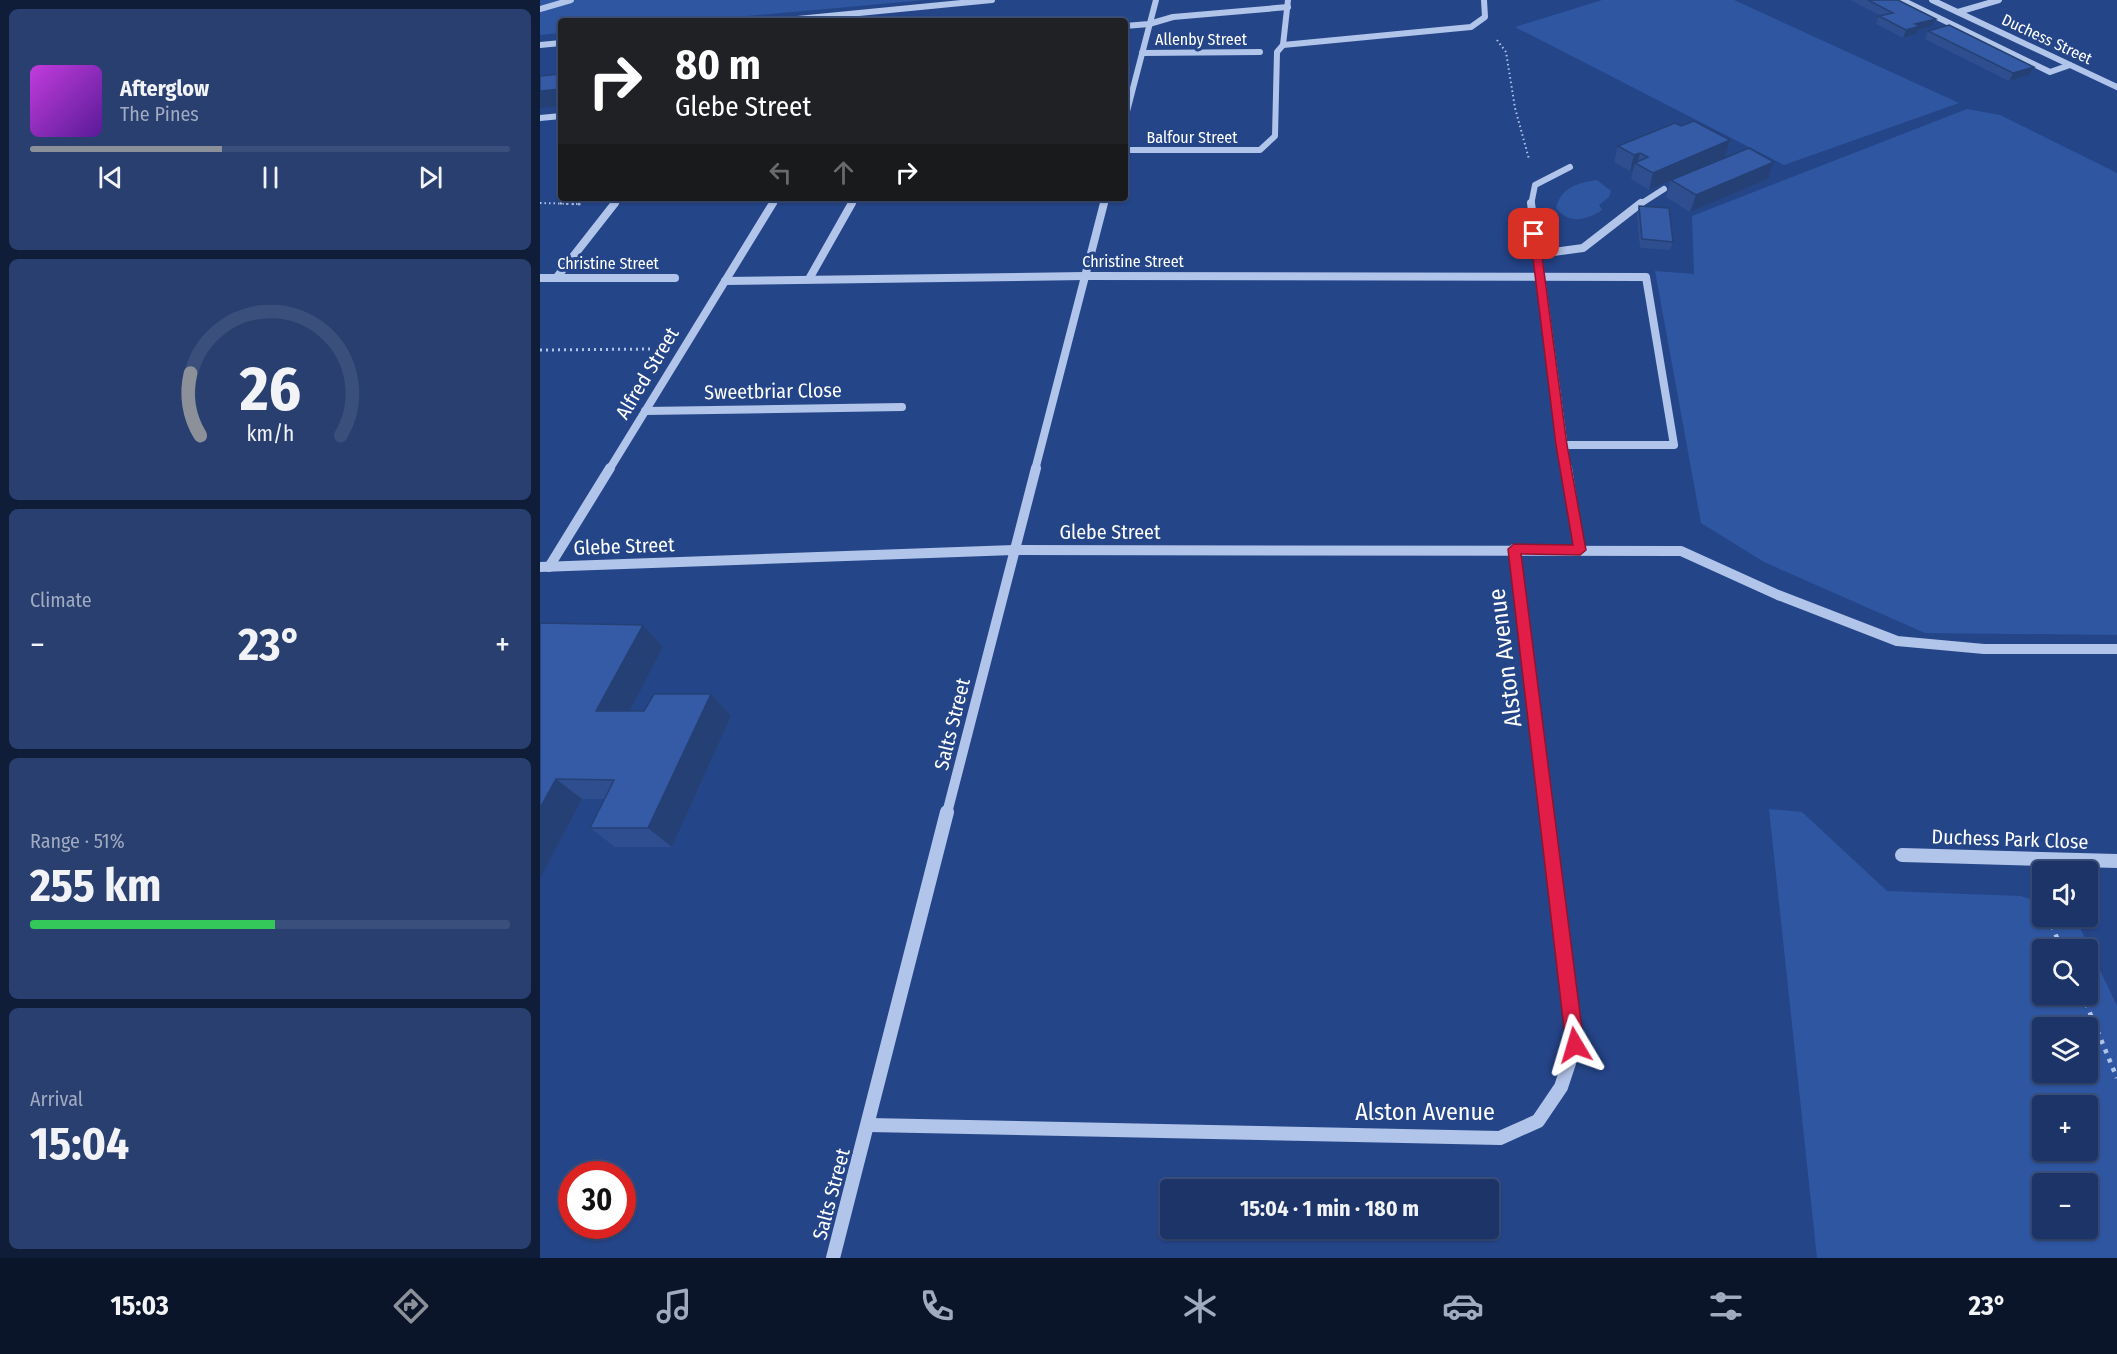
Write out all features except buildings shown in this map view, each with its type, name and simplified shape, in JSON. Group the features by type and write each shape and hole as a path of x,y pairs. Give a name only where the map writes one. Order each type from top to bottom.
{"street":[{"path":"540,9 571,0"},
{"path":"806,18 992,0"},
{"path":"1128,102 1156,0"},
{"path":"1128,26 1149,24 1173,17 1288,4 1283,45 1471,27 1485,17 1484,0"},
{"path":"1902,0 2050,72 2070,65"},
{"name":"Duchess Street","path":"1932,0 2117,87"},
{"path":"1958,12 1999,0"},
{"path":"888,18 893,9"},
{"path":"540,45 558,43"},
{"name":"Balfour Street","path":"1128,150 1260,150 1275,136 1277,52 1283,45"},
{"name":"Allenby Street","path":"1142,53 1260,52"},
{"path":"540,118 558,116"},
{"path":"1570,167 1535,185 1530,196 1530,213 1539,254 1562,445 1580,550"},
{"path":"1539,254 1583,248 1596,240 1625,214 1664,189"},
{"path":"557,277 616,201"},
{"name":"Alfred Street","path":"544,567 645,411 774,201"},
{"path":"809,279 853,201"},
{"name":"Salts Street","path":"833,1258 869,1125 1104,201"},
{"name":"Christine Street","path":"725,281 1085,276 1646,276 1674,445 1562,445"},
{"name":"Christine Street","path":"540,278 675,278"},
{"name":"Sweetbriar Close","path":"645,411 902,406"},
{"name":"Alston Avenue","path":"869,1125 1500,1138 1538,1121 1561,1087 1575,1045 1514,549"},
{"name":"Glebe Street","path":"544,567 1014,550 1681,551 1779,595 1898,641 1984,649 2117,649"},
{"name":"Duchess Park Close","path":"1902,855 2117,861"}],"path":[{"path":"1476,23 1491,32 1506,52 1515,108 1535,185"},
{"path":"540,203 569,203"},
{"path":"540,350 654,348"},
{"path":"2087,1005 2117,1078"}],"shaded area":[{"path":"540,0 925,0 726,18 558,18 558,33 540,35"},
{"path":"1602,0 1734,0 1959,103 1784,165 1515,27"},
{"path":"1967,109 2000,115 2117,173 2117,635 1925,633 1764,562 1701,523 1655,271 1694,274 1692,216"},
{"path":"1597,180 1611,191 1609,197 1599,205 1602,210 1584,218 1572,219 1556,208 1562,195 1571,187"},
{"path":"1769,809 1802,812 1887,891 2020,896 2032,899 2032,927 2080,927 2085,939 2032,939 2032,1005 2098,1005 2098,966 2117,1006 2117,1258 1817,1258"}],"route":[{"path":"1534,234 1539,254 1562,445 1580,550 1514,549 1575,1045"}]}
